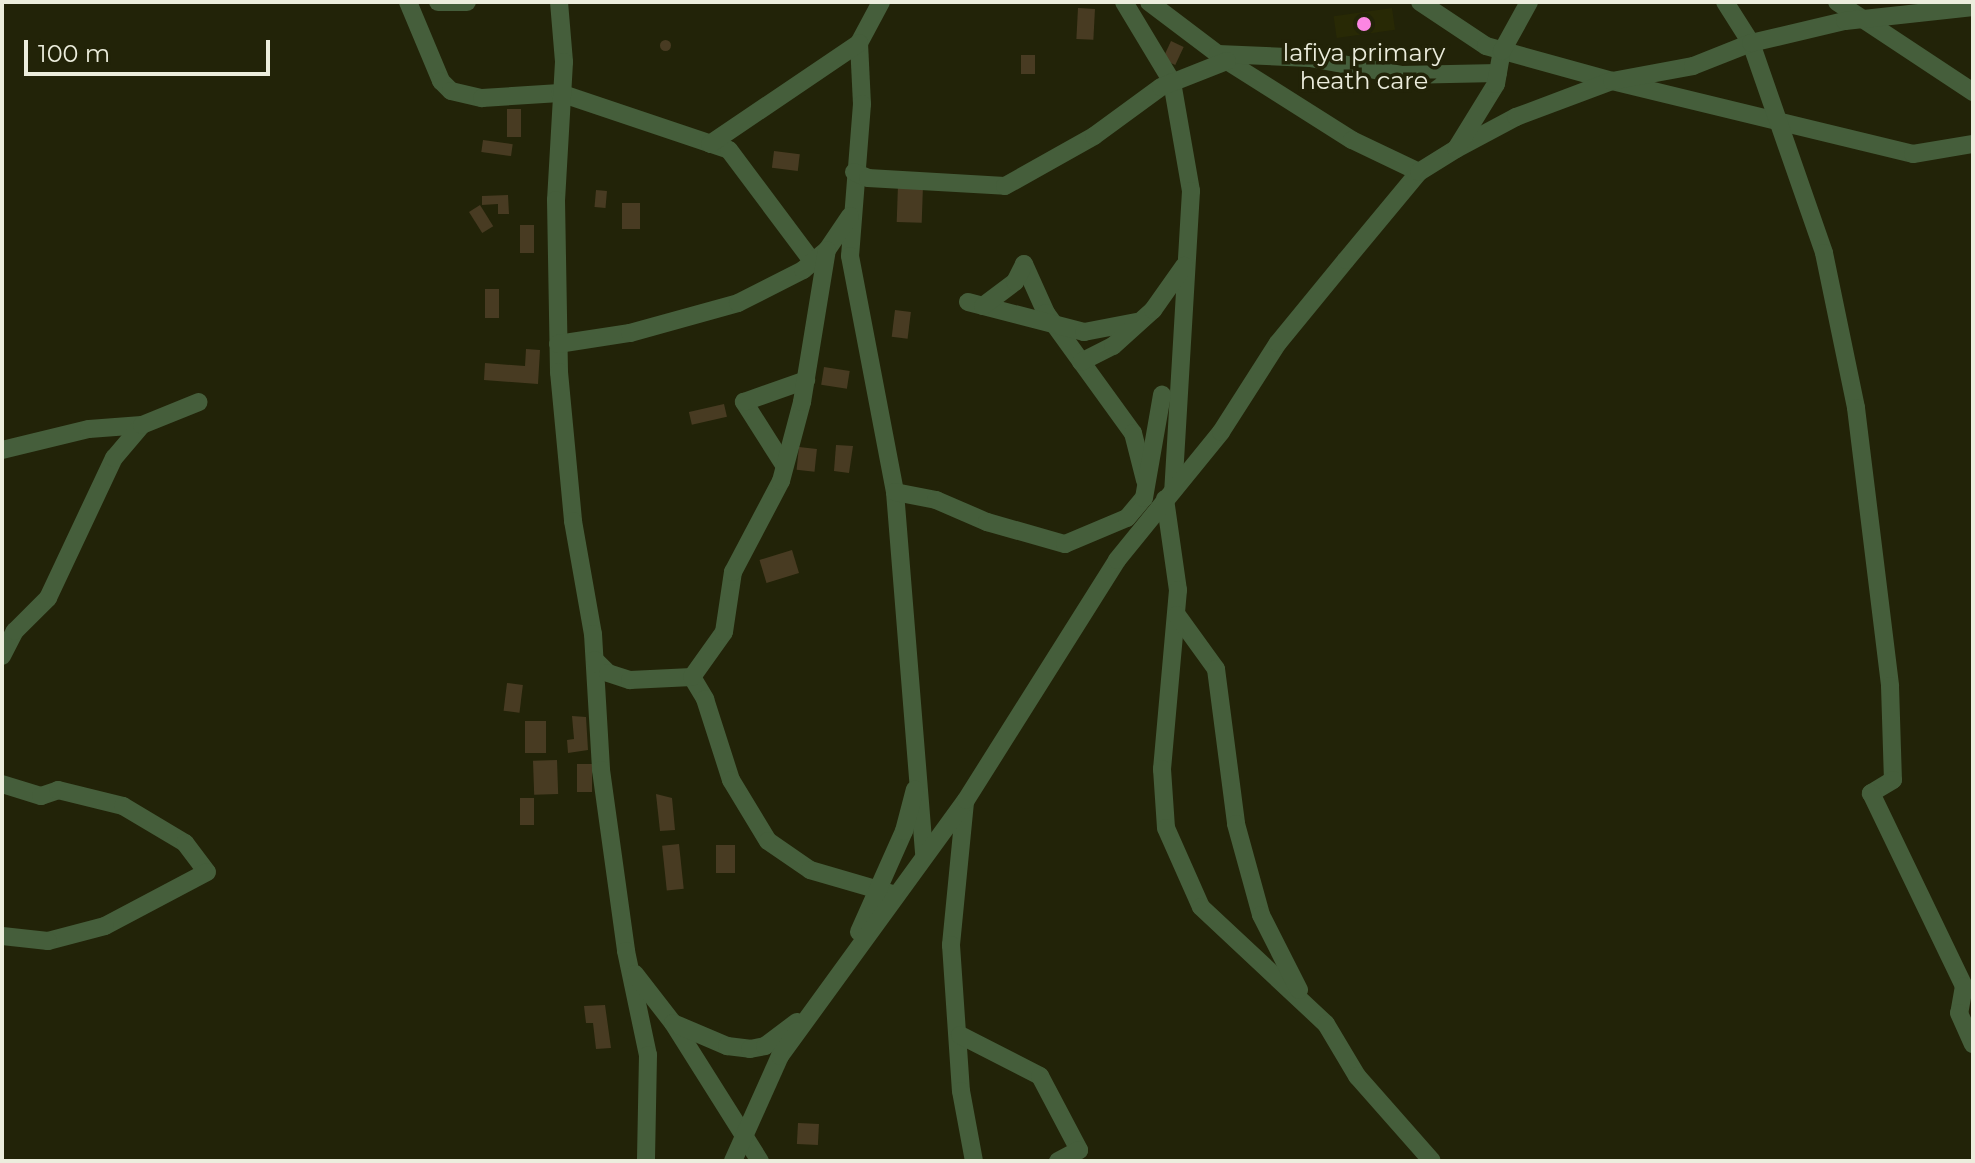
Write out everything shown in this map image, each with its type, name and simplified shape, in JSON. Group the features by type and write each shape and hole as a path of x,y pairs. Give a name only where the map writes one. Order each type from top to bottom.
{"street":[{"path":"408,2 441,81 451,91 482,98 560,93 659,123 729,150 819,255 806,380 784,465 774,497 733,572 724,632 692,677"},
{"path":"438,2 467,2"},
{"path":"559,2 564,62 560,93 558,344 573,521 595,660 601,770 648,1055 646,1161"},
{"path":"710,144 859,43 881,2"},
{"path":"1124,2 1172,82 1191,191 1169,494 1177,614 1165,714 1166,828 1201,907 1326,1024 1357,1076 1432,1161"},
{"path":"1420,2 1461,32 1502,51 1612,81 1913,154 1973,144"},
{"path":"1456,149 1498,73 1502,51 1529,2"},
{"path":"1725,2 1751,43 1824,253 1871,509 1888,671 1893,780 1871,793 1964,986 1959,1013 1973,1044"},
{"path":"1837,2 1969,81"},
{"path":"1149,3 1223,58 1352,140 1419,172"},
{"path":"733,1161 774,1067 809,1012 966,800 1117,560 1221,432 1278,343 1419,172 1516,117 1612,81 1693,66 1751,43 1862,19 1973,7"},
{"path":"859,43 862,104 850,216 858,311 895,492 924,856"},
{"path":"854,172 868,178 1005,186 1094,136 1142,98 1223,58 1310,58 1402,75 1498,73"},
{"path":"558,344 690,320 765,291 819,255 850,216"},
{"path":"1081,362 1113,346 1167,296 1187,260"},
{"path":"1136,322 1084,332 1055,324 975,304 1015,282 1024,264 1032,290 1055,324 1081,362 1133,433 1146,474 1144,498"},
{"path":"784,465 744,402 806,380"},
{"path":"895,492 936,500 987,522 1065,544 1127,518 1144,498 1162,395"},
{"path":"2,450 89,429 142,425 199,402"},
{"path":"3,651 48,598 114,458 142,425"},
{"path":"1177,614 1216,669 1236,824 1261,915 1306,1003"},
{"path":"595,660 608,673 630,680 692,677"},
{"path":"692,677 705,699 731,780 768,841 810,870 896,895"},
{"path":"851,953 875,891 904,831 917,763"},
{"path":"2,784 41,796 58,790 123,806 185,843 207,872 105,926 48,941 2,936"},
{"path":"966,800 951,945 960,1035 961,1091 974,1161"},
{"path":"632,972 673,1023 760,1161"},
{"path":"673,1023 727,1046 750,1049 765,1046 809,1012"},
{"path":"960,1035 1040,1076 1079,1150 1058,1161"}],"shaded area":[{"path":"1392,8 1395,30 1337,38 1334,16"}],"building":[{"path":"1078,8 1095,9 1093,40 1076,39"},
{"path":"665,39 671,45 665,51 659,45"},
{"path":"1171,41 1184,47 1175,65 1163,59"},
{"path":"1021,55 1035,55 1035,74 1021,74"},
{"path":"507,109 521,109 521,137 507,137"},
{"path":"483,140 513,144 511,156 481,152"},
{"path":"774,151 800,154 798,171 772,168"},
{"path":"898,185 923,186 922,223 897,222"},
{"path":"596,190 607,191 605,208 595,207"},
{"path":"508,195 509,214 498,214 498,204 482,205 482,196"},
{"path":"622,203 640,203 640,229 622,229"},
{"path":"480,205 493,226 482,233 469,212"},
{"path":"520,225 534,225 534,253 520,253"},
{"path":"485,289 499,289 499,318 485,318"},
{"path":"895,310 911,312 908,339 892,337"},
{"path":"526,349 540,350 538,384 484,380 485,363 525,366"},
{"path":"824,367 850,371 847,389 821,385"},
{"path":"724,404 727,417 692,425 689,412"},
{"path":"836,445 853,446 849,473 834,471"},
{"path":"799,447 817,449 814,472 797,470"},
{"path":"792,550 799,573 767,583 759,560"},
{"path":"507,683 523,685 519,713 504,711"},
{"path":"572,716 586,717 588,750 568,753 567,740 574,739"},
{"path":"525,721 546,721 546,753 525,753"},
{"path":"557,760 558,794 534,795 533,761"},
{"path":"577,764 592,764 592,792 577,792"},
{"path":"656,794 672,798 675,830 660,831"},
{"path":"520,798 534,798 534,825 520,825"},
{"path":"679,844 684,889 667,891 662,846"},
{"path":"716,845 735,845 735,873 716,873"},
{"path":"605,1005 611,1048 596,1049 593,1023 586,1023 584,1006"},
{"path":"798,1123 819,1124 818,1145 797,1144"}],"place":[{"name":"lafiya primary heath care","path":"1364,24"}]}
